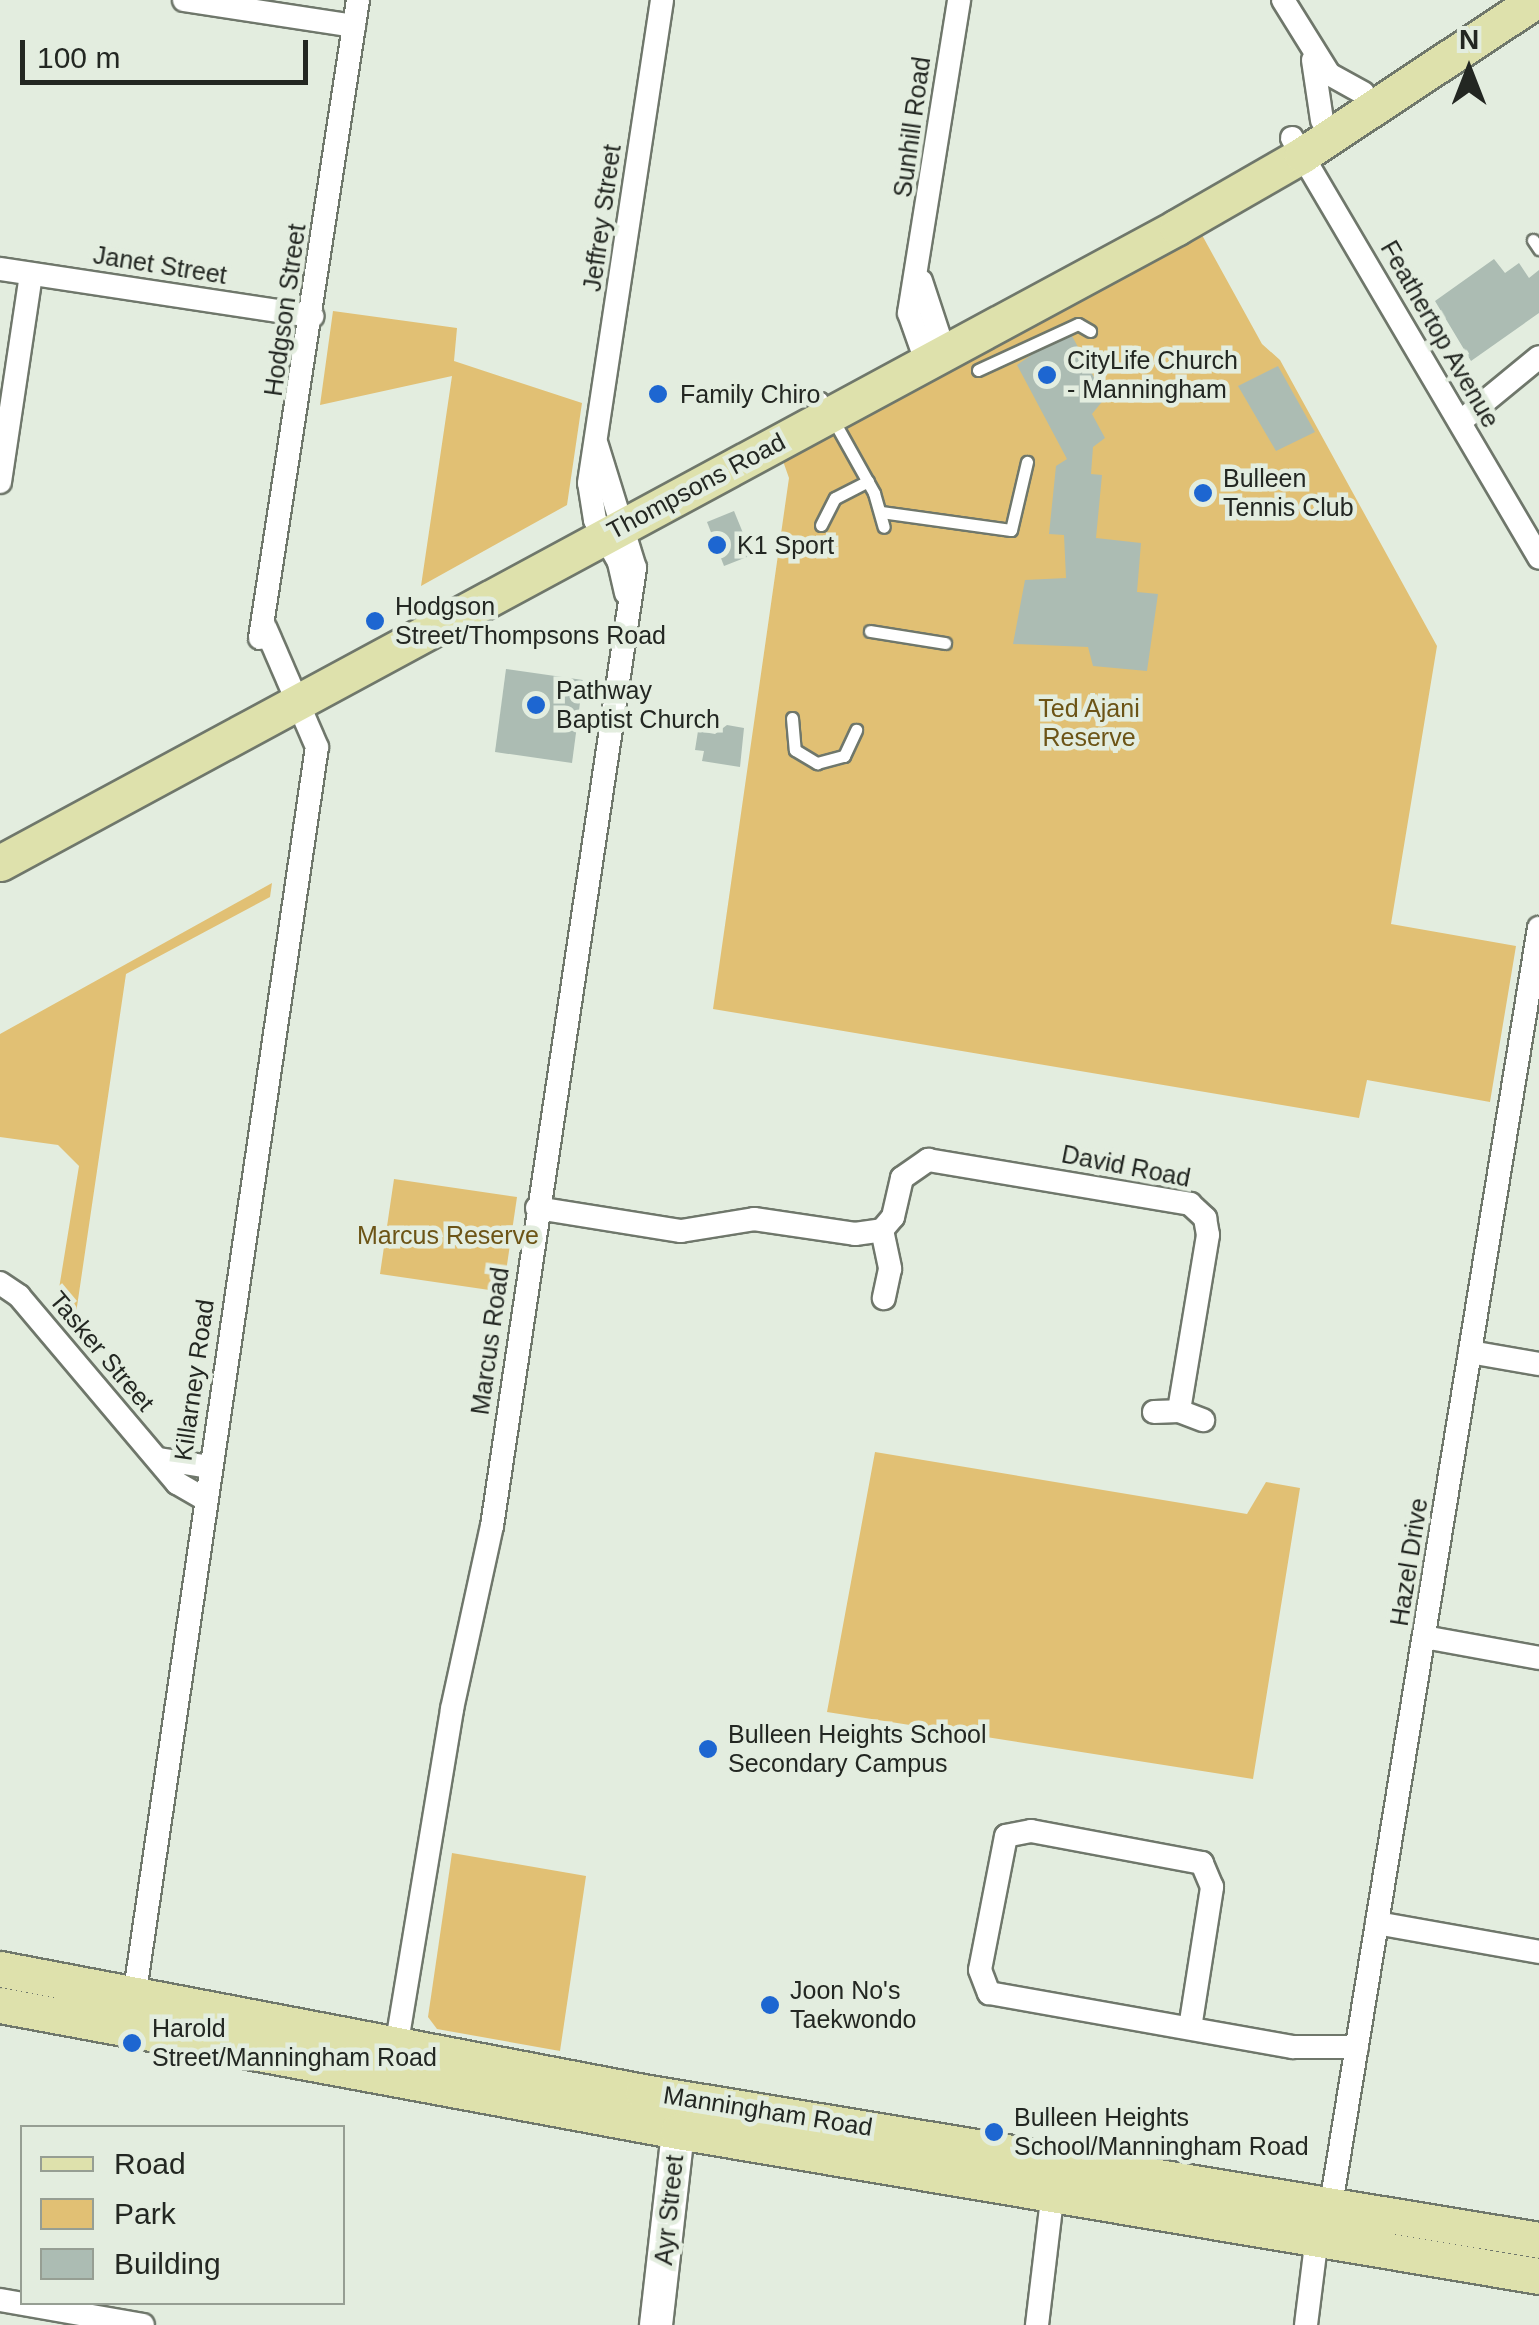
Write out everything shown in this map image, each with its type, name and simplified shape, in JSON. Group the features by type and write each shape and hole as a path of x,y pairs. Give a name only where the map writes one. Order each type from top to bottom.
{"main road":[{"name":"Thompsons Road","path":"1305,138 1363,92 1502,0"},
{"name":"Thompsons Road","path":"0,843 286,697 826,406 950,350 1536,0"},
{"name":"Thompsons Road","path":"0,863 286,697"},
{"name":"Manningham Road","path":"0,1969 406,2057 678,2131 1053,2191 1539,2240"},
{"name":"Manningham Road","path":"0,2005 682,2096 1324,2221 1539,2276"}],"street":[{"path":"184,0 354,26"},
{"name":"Hodgson Street","path":"286,697 259,654 266,629 358,0"},
{"name":"Jeffrey Street","path":"608,523 597,445 662,0"},
{"name":"Sunhill Road","path":"950,350 909,313 959,0"},
{"path":"1284,0 1310,52 1340,83 1363,92"},
{"path":"1305,138 1310,52"},
{"name":"Feathertop Avenue","path":"1305,138 1539,558"},
{"name":"Janet Street","path":"0,269 312,316"},
{"path":"0,482 31,274"},
{"path":"1456,413 1539,357"},
{"name":"Marcus Road","path":"406,2057 413,1972 450,1726 488,1548 626,596 608,523"},
{"name":"Killarney Road","path":"134,1998 316,739 286,697"},
{"name":"Hazel Drive","path":"1306,2325 1353,2072 1470,1352 1529,1055 1539,928"},
{"name":"David Road","path":"884,1298 890,1269 882,1230 893,1217 902,1178 920,1162 934,1159 1198,1208 1208,1243 1180,1411"},
{"path":"537,1208 681,1231 754,1220 855,1234 882,1230"},
{"name":"Tasker Street","path":"0,1283 20,1296 177,1482 205,1498"},
{"path":"1470,1352 1539,1364"},
{"path":"1154,1412 1180,1411 1203,1420"},
{"path":"158,1459 210,1467"},
{"path":"1424,1637 1539,1658"},
{"path":"1190,2028 1212,1887 1202,1863 1031,1831 1006,1836 980,1970 984,1989 1190,2028 1293,2047 1357,2048"},
{"path":"1377,1923 1539,1952"},
{"path":"1293,2047 1353,2072"},
{"name":"Ayr Street","path":"656,2325 682,2096"},
{"path":"1037,2325 1053,2191"},
{"path":"29,2305 143,2325"}],"lane":[{"path":"950,350 1078,324 1090,331"},
{"path":"826,406 868,481 884,527"},
{"path":"881,512 1011,530 1027,462"},
{"path":"820,525 835,498 868,481"},
{"path":"870,631 945,643"},
{"path":"792,718 796,750 816,763 844,756 856,730"}],"green space":[{"name":"Ted Ajani Reserve","path":"1202,235 1262,344 1280,360 1437,646 1391,924 1516,946 1490,1102 1367,1080 1359,1118 713,1009 789,478 783,461"},
{"path":"333,311 457,328 454,361 582,403 567,505 421,586 452,376 320,405"},
{"path":"272,883 270,897 126,974 74,1327 56,1307 79,1166 58,1145 0,1137 0,1034"},
{"name":"Marcus Reserve","path":"394,1179 517,1197 503,1292 380,1274"},
{"path":"875,1452 1247,1514 1266,1482 1300,1488 1253,1779 827,1712"},
{"path":"452,1853 586,1876 560,2051 437,2029 428,2017"}],"building":[{"path":"1494,259 1505,273 1519,263 1529,278 1539,270 1539,313 1471,361 1435,301"},
{"path":"1061,334 1071,334 1105,398 1092,414 1105,438 1093,447 1091,474 1102,475 1096,538 1141,543 1137,592 1158,594 1147,671 1093,666 1088,647 1013,644 1025,580 1066,578 1064,535 1049,534 1056,466 1067,459 1017,365"},
{"path":"1278,366 1315,432 1276,451 1238,386"},
{"path":"734,511 752,555 724,566 707,522"},
{"path":"506,669 583,680 572,763 495,752"},
{"path":"727,725 744,728 740,767 702,761 704,751 695,750 698,731 715,734"}],"place":[{"name":"CityLife Church - Manningham","path":"1047,375"},
{"name":"Family Chiro","path":"658,394"},
{"name":"Bulleen Tennis Club","path":"1203,493"},
{"name":"K1 Sport","path":"717,545"},
{"name":"Hodgson Street/Thompsons Road","path":"375,621"},
{"name":"Pathway Baptist Church","path":"536,705"},
{"name":"Bulleen Heights School Secondary Campus","path":"708,1749"},
{"name":"Joon No's Taekwondo","path":"770,2005"},
{"name":"Harold Street/Manningham Road","path":"132,2043"},
{"name":"Bulleen Heights School/Manningham Road","path":"994,2132"}]}
